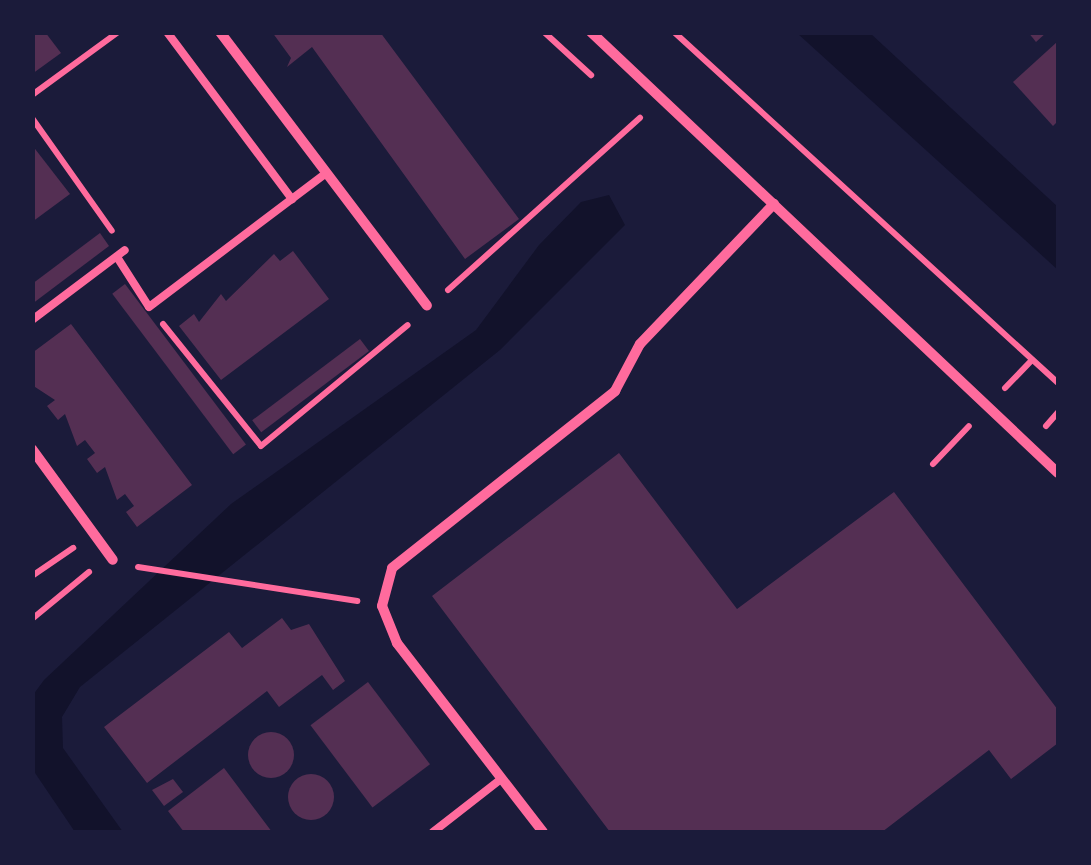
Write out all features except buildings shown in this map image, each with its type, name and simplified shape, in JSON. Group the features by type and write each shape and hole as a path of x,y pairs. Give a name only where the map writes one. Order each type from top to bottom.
{"street":[{"path":"220,32 427,306"},
{"path":"591,32 1058,472"},
{"path":"543,832 397,644 382,606 392,568 616,390 640,344 774,204"},
{"path":"32,449 113,560"}],"lane":[{"path":"167,32 292,199"},
{"path":"32,320 121,253 150,307 325,174"},
{"path":"433,832 502,779"}],"path":[{"path":"32,95 118,32"},
{"path":"674,32 1058,383"},
{"path":"32,118 121,253"},
{"path":"150,307 261,446 534,222 640,118"},
{"path":"32,576 94,534"},
{"path":"32,619 113,560"},
{"path":"129,566 382,606"}],"shaded area":[{"path":"797,33 870,33 1058,207 1058,270"},
{"path":"609,195 625,225 500,350 80,687 62,717 63,748 123,832 75,832 33,770 33,695 44,680 231,504 476,330 539,245 581,202"}]}
